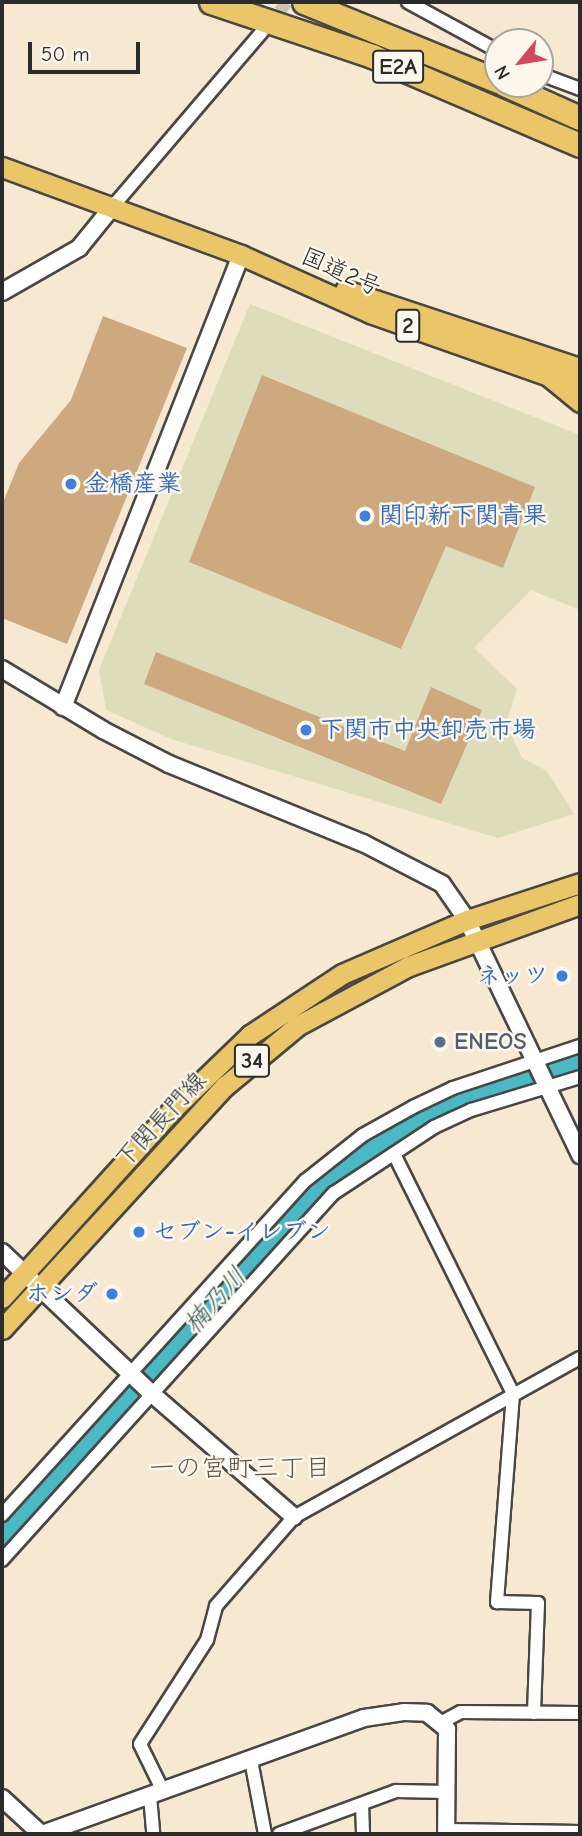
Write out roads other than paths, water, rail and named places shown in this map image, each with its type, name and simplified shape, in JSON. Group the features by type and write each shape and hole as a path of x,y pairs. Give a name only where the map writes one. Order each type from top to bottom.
{"highway":[{"name":"E2A","path":"211,2 360,51 580,145"},
{"name":"E2A","path":"304,2 484,75"},
{"path":"535,98 580,118"}],"main road":[{"name":"国道2号","path":"2,167 114,205 241,255 370,313 580,387"},
{"name":"国道2号","path":"241,255 580,368"},
{"path":"547,375 580,402"},
{"name":"下関長門線","path":"2,1329 31,1281 171,1111 250,1035 342,974 467,920 580,883"},
{"name":"下関長門線","path":"2,1298 31,1281 225,1086 297,1026 378,980 476,939 580,904"}],"street":[{"path":"408,2 484,43"},
{"path":"2,292 79,248 262,32"},
{"path":"554,79 580,89"},
{"path":"63,707 241,255"},
{"path":"2,669 63,707 169,764 427,872 456,899 580,1155"},
{"path":"2,1515 305,1181 363,1135 453,1088 536,1063 580,1046"},
{"path":"2,1560 149,1391 334,1193 394,1154 471,1110 580,1077"},
{"path":"394,1154 513,1394 497,1602 538,1603 534,1713"},
{"path":"2,1252 130,1374 294,1517"},
{"path":"153,1834 156,1793 141,1744 207,1640 216,1606 294,1517 580,1358"},
{"path":"442,1722 461,1712 580,1713"},
{"path":"2,1798 42,1834 376,1715 427,1713 442,1722 449,1738 446,1832 580,1832"},
{"path":"251,1760 265,1834"},
{"path":"279,1834 396,1791 448,1792"},
{"path":"362,1804 363,1834"}],"waterway":[{"name":"楠乃川","path":"2,1538 313,1193 372,1147 424,1116 580,1061"}],"tunnel":[{"path":"267,25 288,2"}],"place":[{"name":"金橋産業","path":"71,484"},
{"name":"関印新下関青果","path":"365,516"},
{"name":"下関市中央卸売市場","path":"306,730"},
{"name":"ネッツ","path":"562,976"},
{"name":"ENEOS","path":"440,1042"},
{"name":"セブン-イレブン","path":"139,1232"},
{"name":"ホンダ","path":"112,1294"}],"district":[{"name":"一の宮町三丁目","path":"240,1469"}]}
